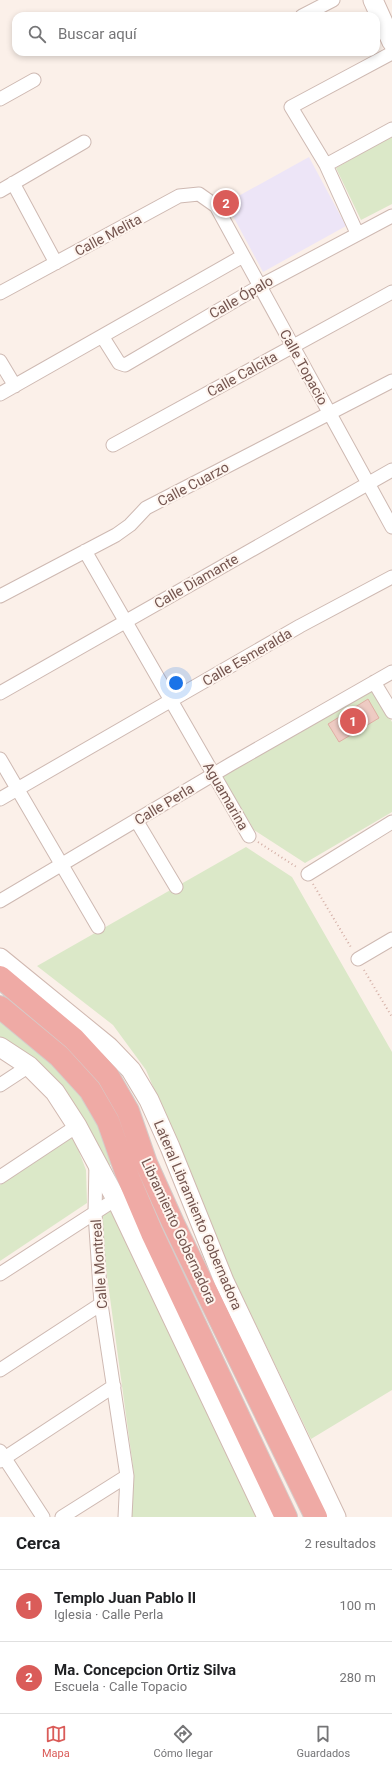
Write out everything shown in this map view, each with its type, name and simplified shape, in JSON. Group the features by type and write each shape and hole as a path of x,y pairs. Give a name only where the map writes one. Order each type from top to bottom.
{"highway":[{"name":"Libramiento Gobernadora","path":"0,978 74,1039 108,1076 128,1111 146,1163 173,1223 316,1517"},
{"name":"Libramiento Gobernadora","path":"0,1007 59,1056 90,1090 108,1121 126,1172 152,1233 286,1517"}],"street":[{"path":"310,12 333,0"},
{"path":"373,0 378,12"},
{"path":"380,15 392,42"},
{"path":"357,233 326,165 291,107 392,53"},
{"path":"0,99 34,80"},
{"path":"326,165 392,129"},
{"path":"0,191 84,142"},
{"path":"13,183 56,263"},
{"name":"Calle Melita","path":"0,293 179,196 199,194 216,206"},
{"name":"Calle Topacio","path":"216,206 392,527"},
{"name":"Calle Ópalo","path":"102,336 119,363 125,365 260,286 357,233 392,216"},
{"path":"0,394 243,256"},
{"name":"Calle Calcita","path":"113,445 392,292"},
{"path":"0,361 15,386"},
{"name":"Calle Cuarzo","path":"0,596 116,535 130,525 146,508 392,381"},
{"name":"Calle Diamante","path":"0,693 392,470"},
{"name":"Aguamarina","path":"85,551 249,836"},
{"name":"Calle Esmeralda","path":"0,799 300,626 392,577"},
{"name":"Calle Perla","path":"0,901 214,774 392,672"},
{"path":"374,682 392,712"},
{"path":"0,759 98,928"},
{"path":"136,820 176,887"},
{"path":"308,874 392,822"},
{"path":"358,959 392,939"},
{"name":"Lateral Libramiento Gobernadora","path":"0,958 109,1047 131,1070 149,1100 170,1147 224,1281 336,1517"},
{"name":"Calle Montreal","path":"0,1047 29,1066 55,1092 77,1126 96,1163 95,1213 101,1304 127,1476 125,1517"},
{"path":"0,1085 29,1066"},
{"path":"0,1177 77,1126"},
{"path":"96,1163 116,1199 267,1517"},
{"path":"0,1274 116,1199"},
{"path":"0,1370 101,1304"},
{"path":"44,1517 2,1456 114,1386"},
{"path":"62,1517 127,1476"}],"path":[{"name":"Aguamarina","path":"249,836 308,874 392,1016"}],"shaded area":[{"path":"309,157 346,226 263,272 226,203"}],"green space":[{"path":"392,136 392,204 361,220 336,168"},
{"path":"372,688 392,722 392,812 305,863 254,830 222,776"},
{"path":"246,847 292,877 392,1052 392,1390 311,1439 232,1275 146,1070 113,1025 37,966"},
{"path":"0,1020 30,1044 57,1069 81,1096 103,1133 113,1164 106,1166 0,1040"},
{"path":"73,1136 86,1170 87,1203 0,1261 0,1185"},
{"path":"113,1210 260,1517 131,1517 134,1474 99,1217"}],"building":[{"path":"368,699 379,718 339,742 328,724"}],"place":[{"name":"Ma. Concepcion Ortiz Silva","path":"226,203"},
{"name":"Templo Juan Pablo II","path":"353,721"}]}
